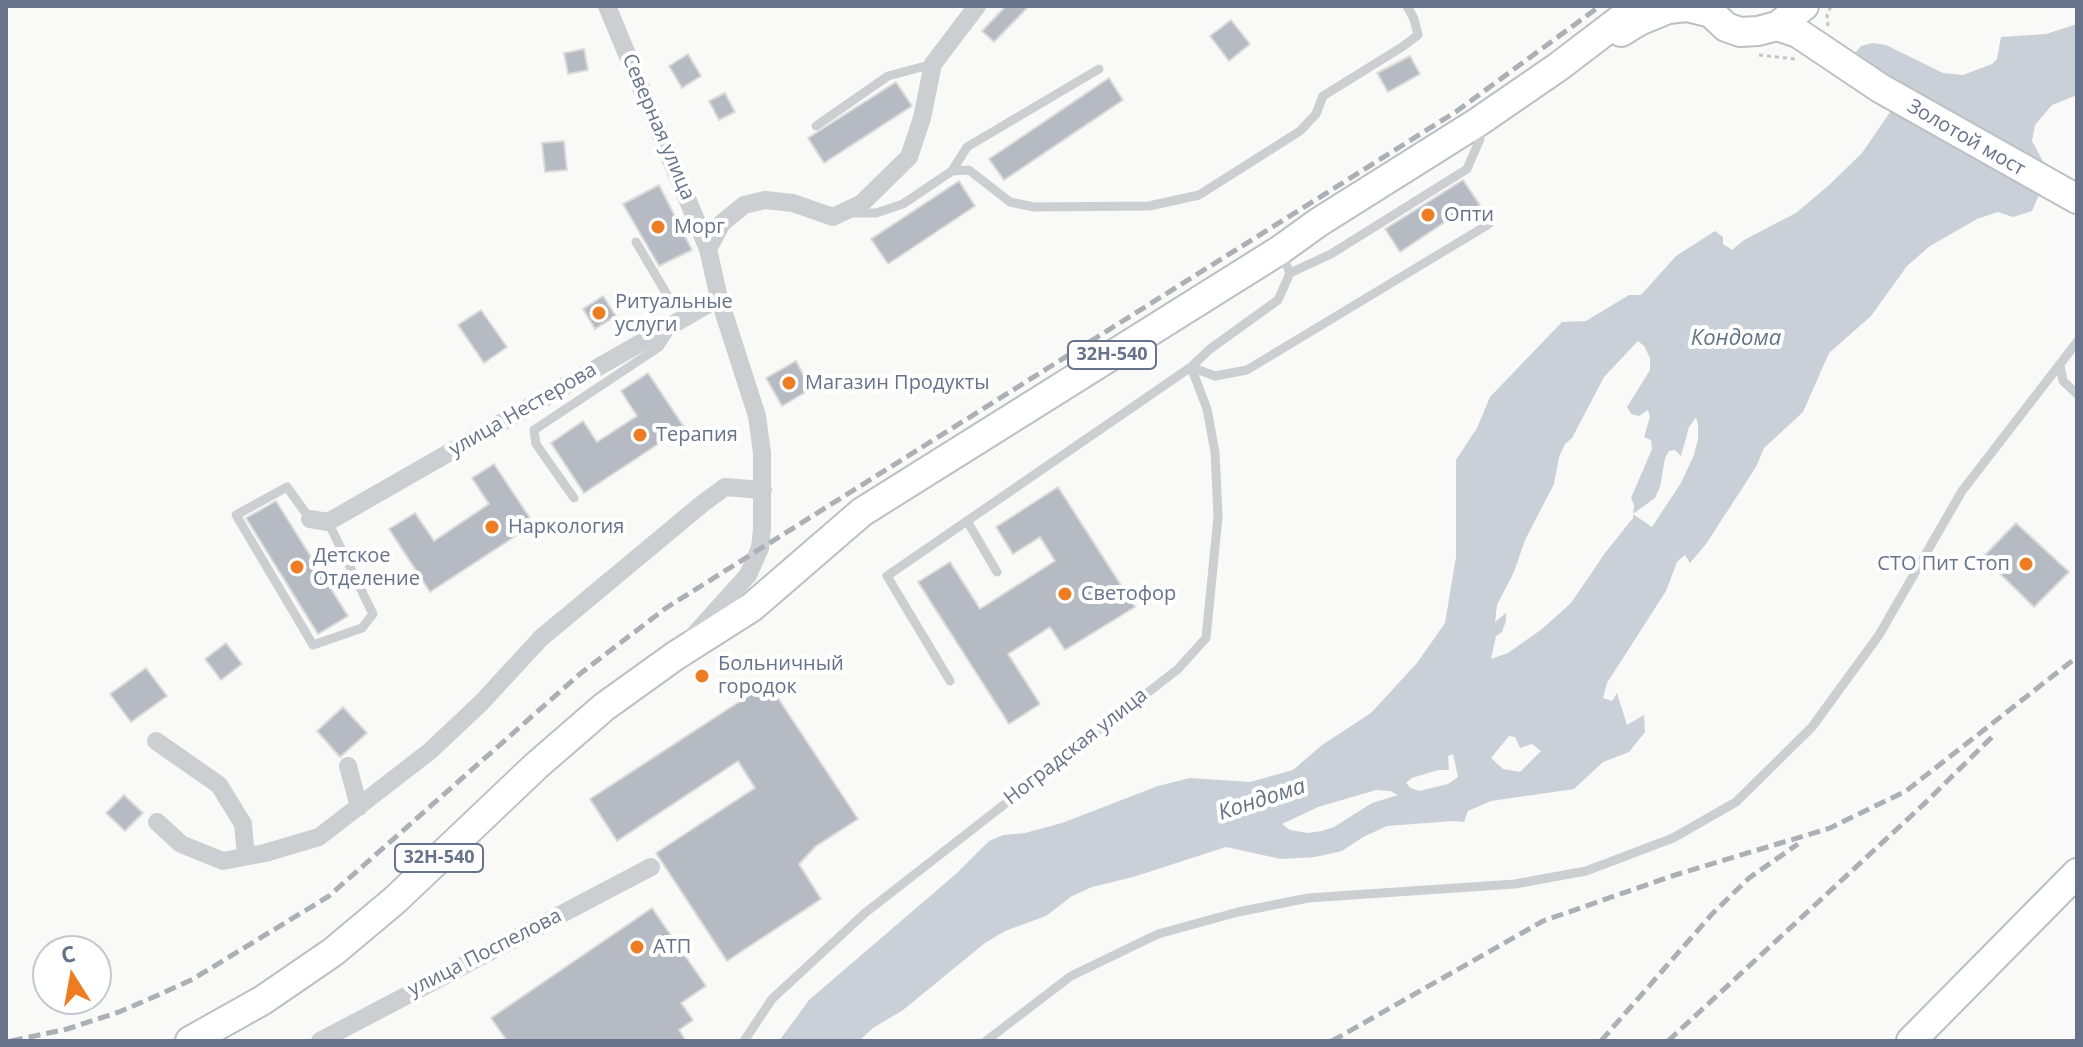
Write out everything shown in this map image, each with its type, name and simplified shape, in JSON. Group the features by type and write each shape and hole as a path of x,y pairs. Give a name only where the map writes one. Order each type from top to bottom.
{"main road":[{"name":"32Н-540","path":"190,1041 263,1000 333,952 395,900 604,707 675,656 752,607 862,512 1285,262 1319,222 1478,122 1558,67 1638,6"},
{"name":"32Н-540","path":"1558,67 1639,21 1668,9 1687,7 1710,10 1726,27 1740,32 1758,31 1795,18"},
{"name":"Золотой мост","path":"1795,18 1880,88 2065,194"},
{"path":"1911,1041 2077,873"}],"street":[{"name":"Северная улица","path":"607,6 708,249"},
{"path":"675,656 748,575 760,548 763,490 757,416 719,298 708,249 722,223 744,205 765,200 793,203 833,217 862,203 909,157 922,118 933,64 977,6"},
{"name":"улица Нестерова","path":"319,520 719,298"},
{"path":"157,822 181,844 223,861 319,837 440,741 481,703 541,638 702,504 725,487 763,490"},
{"path":"156,741 219,785 243,824 246,856"},
{"path":"348,766 359,807"},
{"name":"улица Поспелова","path":"320,1041 651,867"}],"lane":[{"path":"952,171 969,170 1010,202 1034,207 1149,206 1199,195 1300,131 1316,114 1323,96 1418,35 1407,6"},
{"path":"816,126 888,76 933,64"},
{"path":"842,212 876,213 903,204 952,171 967,147 1099,69"},
{"path":"1191,367 1215,376 1247,370 1489,224"},
{"path":"636,242 672,303 693,313"},
{"path":"950,681 887,576 1191,367 1210,349 1278,300 1285,262"},
{"path":"574,498 536,444 534,430 659,347 675,323"},
{"path":"986,1041 1071,976 1158,934 1238,912 1308,898 1515,884 1586,871 1673,838 1736,802 1812,727 1879,635 1962,491 2077,342"},
{"path":"2060,365 2063,381 2077,394"},
{"name":"Ноградская улица","path":"744,1041 772,999 865,913 1178,669 1206,638 1218,517 1215,452 1207,409 1191,367"},
{"path":"2063,381 2077,382"},
{"path":"287,487 319,520 373,614 362,628 313,645 236,515 287,487"},
{"path":"967,521 997,572"}],"path":[{"path":"1827,30 1827,15 1831,6"}],"water":[{"name":"Кондома","path":"2077,24 2077,95 2052,105 2035,125 2032,141 2044,163 2042,188 2032,211 2013,217 1998,212 1977,219 1930,246 1907,266 1871,316 1829,353 1803,412 1764,448 1756,467 1706,544 1690,563 1685,555 1677,562 1666,591 1607,683 1603,698 1612,701 1617,693 1627,725 1644,715 1645,732 1629,752 1603,762 1574,789 1491,801 1468,811 1464,822 1387,826 1342,851 1315,857 1281,859 1226,847 1092,887 1072,896 1046,916 1005,931 985,943 903,1010 873,1028 859,1041 779,1041 809,1000 957,873 989,841 1003,835 1025,833 1062,823 1158,786 1190,778 1250,782 1293,770 1322,745 1371,713 1417,663 1445,623 1456,557 1456,460 1477,428 1490,397 1562,322 1586,321 1629,295 1641,295 1676,256 1715,231 1723,237 1723,244 1732,250 1744,240 1796,213 1828,186 1862,153 1897,102 1896,81 1855,61 1855,53 1861,46 1873,43 1886,45 1943,73 1963,75 1997,59 2001,37 2046,34","holes":["1638,341 1650,358 1650,370 1627,407 1631,414 1639,416 1648,410 1650,417 1644,437 1651,440 1652,449 1631,498 1633,518 1571,603 1508,653 1491,659 1496,636 1502,632 1506,621 1506,613 1495,622 1497,605 1554,484 1565,444 1572,438 1604,377","1696,417 1698,439 1694,455 1681,483 1652,527 1633,514 1655,498 1665,458 1669,451 1675,450 1681,456 1689,427","1509,736 1515,737 1520,748 1532,744 1541,751 1520,772 1503,769 1491,758","1453,754 1458,777 1448,784 1419,791 1406,783 1438,770 1449,770 1448,756","1376,790 1398,795 1372,803 1322,831 1307,833 1290,830 1282,824 1318,807"]}],"building":[{"path":"1006,6 1029,6 994,42 982,31"},
{"path":"1231,20 1250,44 1229,61 1210,36"},
{"path":"584,49 588,70 568,74 564,53"},
{"path":"688,54 701,76 682,88 669,66"},
{"path":"1410,56 1420,74 1388,92 1377,73"},
{"path":"1109,78 1123,100 1004,180 989,159"},
{"path":"896,82 912,106 824,163 808,138"},
{"path":"725,93 735,112 719,120 709,101"},
{"path":"564,141 567,170 545,172 542,143"},
{"path":"1463,180 1480,205 1454,222 1451,218 1400,252 1385,229"},
{"path":"959,181 975,206 888,264 871,239"},
{"name":"Морг","path":"659,185 692,250 659,266 623,204"},
{"name":"Ритуальные услуги","path":"603,296 616,316 595,329 583,309"},
{"path":"481,310 507,347 484,363 458,325"},
{"name":"Магазин Продукты","path":"796,361 811,389 782,406 766,378"},
{"name":"Терапия","path":"648,373 684,427 584,493 551,443 583,421 597,442 637,416 621,391"},
{"name":"Наркология","path":"494,464 534,524 430,592 389,529 415,513 434,541 489,504 472,478"},
{"name":"Светофор","path":"1058,487 1135,607 1065,650 1050,627 1008,654 1040,704 1009,724 918,582 950,562 980,609 1055,561 1040,537 1013,554 996,527"},
{"name":"Детское Отделение","path":"276,501 348,616 318,634 246,518"},
{"name":"СТО Пит Стоп","path":"2016,523 2069,572 2034,607 1983,557"},
{"path":"226,643 242,664 221,680 205,659"},
{"path":"146,668 167,696 131,722 110,694"},
{"path":"768,683 858,819 816,846 799,864 821,899 727,961 656,853 755,788 738,761 617,841 590,799"},
{"path":"343,707 367,733 340,757 317,731"},
{"path":"124,795 143,813 125,831 106,813"},
{"name":"АТП","path":"652,908 706,986 681,1003 693,1020 679,1030 686,1041 507,1041 491,1018"}],"railway":[{"path":"11,1041 67,1029 156,996 193,979 329,896 581,673 666,608 1457,111 1600,6"},
{"path":"1332,1041 1543,921 1672,876 1830,828 1906,791 2077,657"},
{"path":"1668,1041 1924,804 1996,733"},
{"path":"1601,1041 1712,914 1749,878 1798,844"}],"place":[{"name":"Опти","path":"1428,215"},
{"name":"Морг","path":"658,227"},
{"name":"Ритуальные услуги","path":"599,313"},
{"name":"Магазин Продукты","path":"789,383"},
{"name":"Терапия","path":"640,435"},
{"name":"Наркология","path":"492,527"},
{"name":"СТО Пит Стоп","path":"2026,564"},
{"name":"Детское Отделение","path":"297,567"},
{"name":"Светофор","path":"1065,594"},
{"name":"Больничный городок","path":"702,676"},
{"name":"АТП","path":"637,947"}]}
